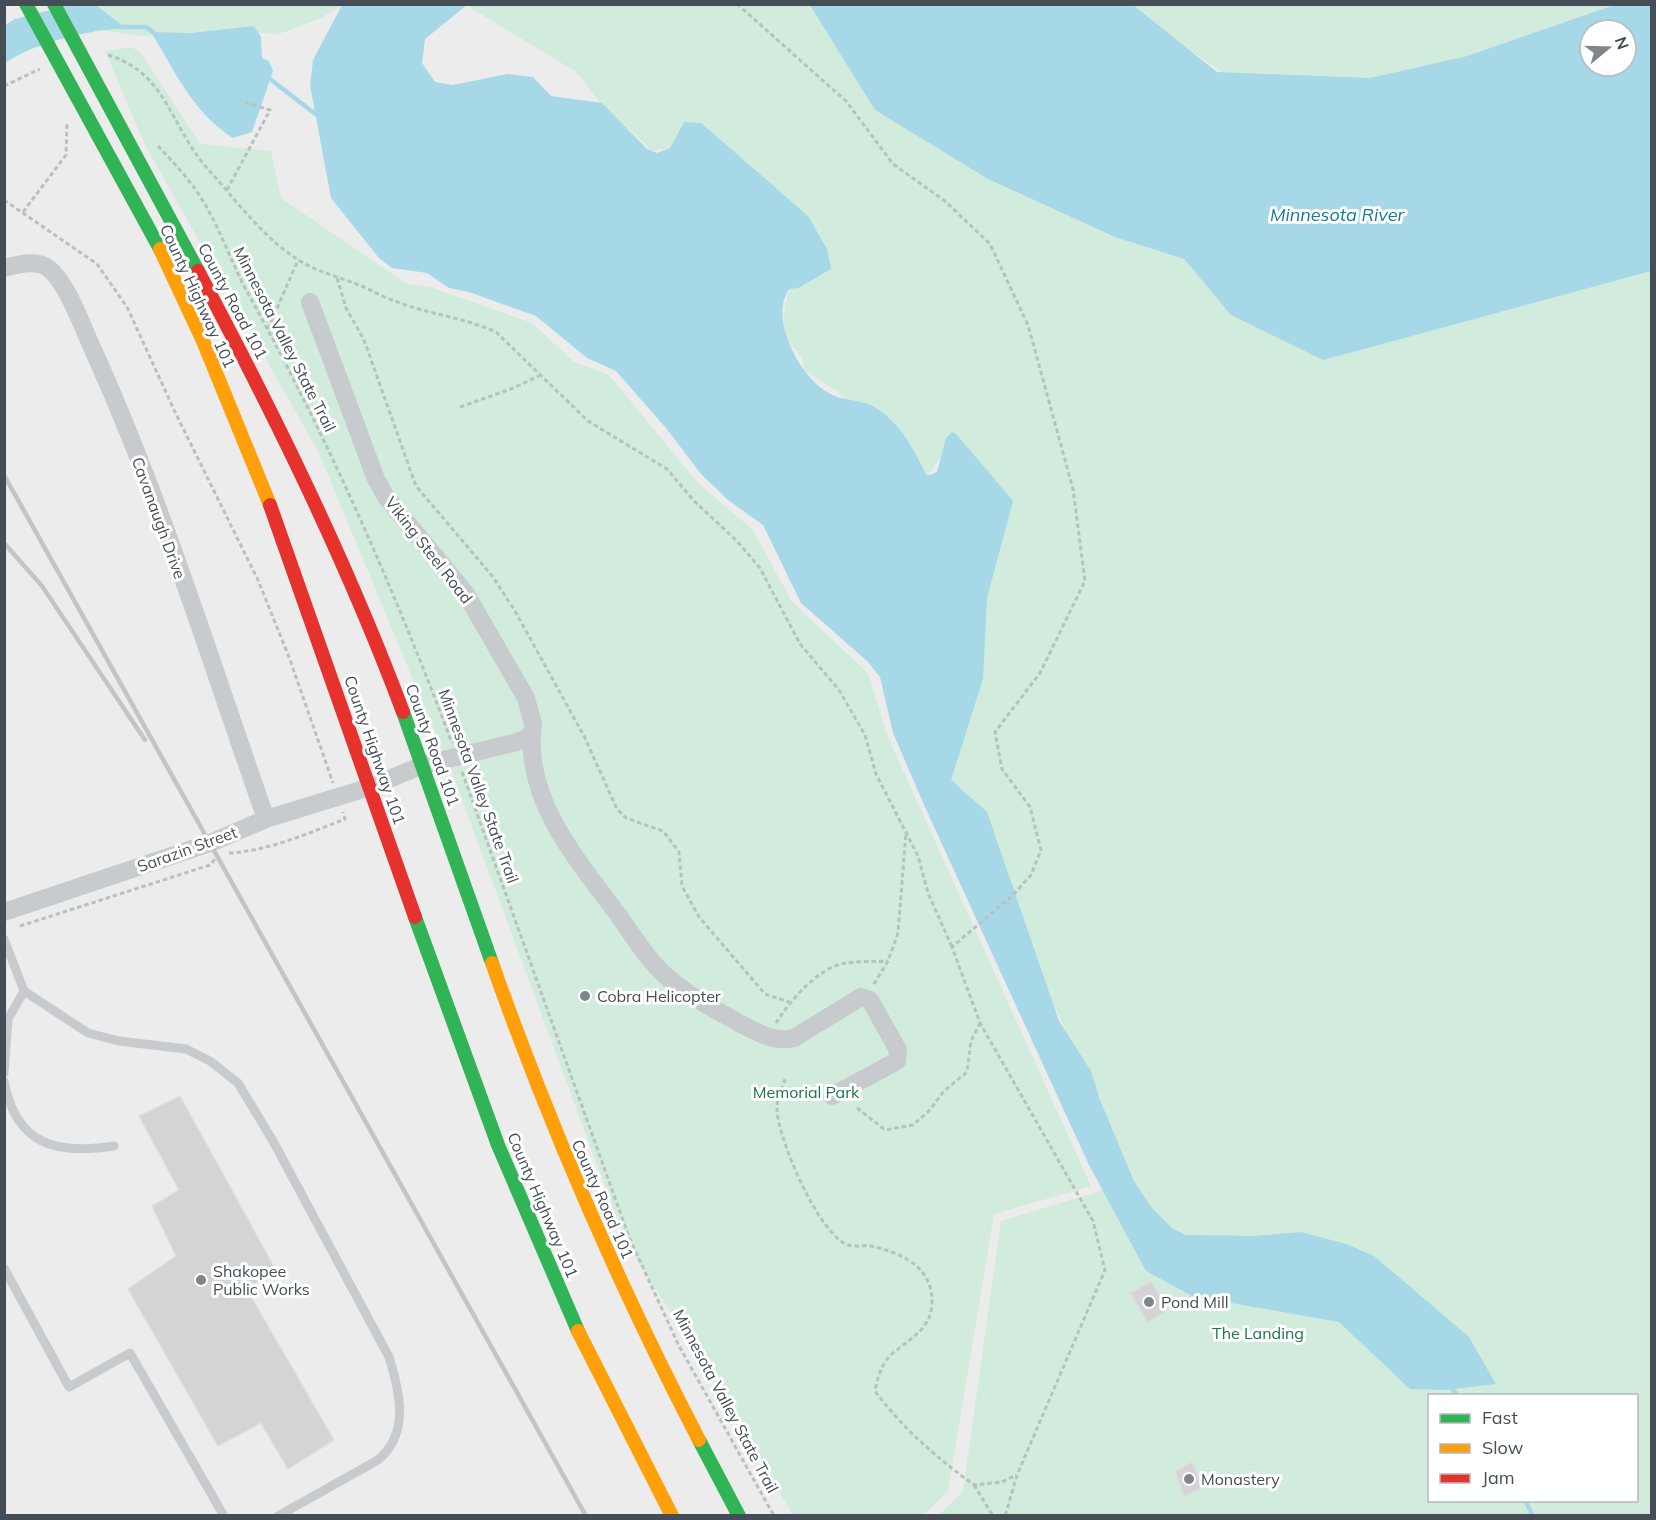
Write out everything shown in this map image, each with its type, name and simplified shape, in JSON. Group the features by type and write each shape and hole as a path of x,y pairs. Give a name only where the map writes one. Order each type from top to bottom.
{"main road":[{"name":"County Highway 101","path":"26,4 139,208 203,342 262,488 465,1056 532,1226 600,1374 672,1515"},
{"name":"County Road 101","path":"54,4 253,375 307,485 365,616 423,765 563,1151 599,1235 666,1377 740,1515"}],"street":[{"name":"Cavanaugh Drive","path":"4,268 36,263 48,267 79,318 111,388 153,500 266,819"},
{"name":"Viking Steel Road","path":"310,302 376,478 386,497 466,594 526,698 533,724 535,776 548,812 645,954 668,978 696,999 767,1037"},
{"path":"370,787 423,765 517,742 532,735"},
{"name":"Sarazin Street","path":"4,912 210,843 266,819 370,787"},
{"path":"767,1037 783,1040 794,1038 866,997 870,1000 898,1050 897,1061 832,1096"}],"lane":[{"path":"4,939 24,991 88,1033 119,1041 186,1049 210,1061 238,1083 273,1141 389,1357 399,1388 400,1405 399,1428 390,1449 378,1460 278,1515"},
{"path":"4,1073 8,1019 24,991"},
{"path":"4,1081 9,1104 38,1141 82,1151 114,1146"},
{"path":"4,1268 69,1387 130,1353 224,1515"}],"path":[{"path":"737,4 846,100 893,164 945,201 990,244 1028,325 1073,489 1085,581 1040,673 995,732 1002,769 1030,807 1041,850 1031,875 952,947"},
{"path":"105,55 135,66 151,79 187,140 227,190 255,222 298,260 392,301 478,324 496,332 588,421 668,469 693,501 737,541 760,568 800,644 839,690 854,714 865,735 876,774 918,856 928,893 952,947 980,1023 1094,1221 1105,1270 1017,1474 1005,1515"},
{"path":"4,86 47,66"},
{"path":"227,190 270,110 244,102"},
{"path":"23,212 66,155 67,120"},
{"name":"Minnesota Valley State Trail","path":"158,146 182,172 206,206 232,263 268,329 362,520 410,633 457,757 629,1237 678,1344 774,1515"},
{"path":"4,200 97,264 128,307 175,412 258,580 313,723 345,819 244,852 228,853"},
{"path":"268,329 298,260"},
{"path":"337,278 346,308 364,340 416,486 493,577 509,602 584,736 617,809 626,818 663,831 679,852 682,886 699,917 765,994 789,1002"},
{"path":"460,407 511,389 539,376"},
{"path":"866,997 888,961 898,933 906,830"},
{"path":"16,927 210,865 218,856"},
{"path":"767,1037 789,1002 810,981 843,963 888,961"},
{"path":"857,1108 885,1130 913,1125 929,1111 944,1091 967,1072 971,1041 980,1023"},
{"path":"784,1079 777,1108 784,1144 803,1187 826,1223 848,1245 869,1246 903,1255 923,1270 933,1300 929,1322 911,1342 891,1355 880,1371 875,1391 896,1420 935,1455 974,1485 993,1515"},
{"path":"974,1485 1002,1482 1017,1474"}],"green space":[{"path":"90,5 342,5 321,18 279,34 223,30 142,36 100,30"},
{"name":"The Landing","path":"466,5 813,5 875,110 988,179 1115,237 1184,259 1231,315 1539,300 1651,271 1651,1515 939,1515 963,1491 1001,1221 1134,1181 951,780 985,619 947,447 928,476 837,391 804,370 799,353 786,337 784,313 789,289 678,134 670,148 652,151 601,103 575,71"},
{"path":"1133,5 1614,5 1467,56 1370,78 1225,74 1167,34"},
{"name":"Memorial Park","path":"131,47 141,53 200,144 271,151 281,198 407,284 430,287 532,323 574,362 609,375 698,483 753,530 792,602 868,673 887,735 1091,1186 994,1214 948,1491 924,1515 793,1515 695,1349 626,1243 457,786 319,453 145,145 105,51"}],"water":[{"path":"70,5 96,5 124,27 58,40 36,47 5,63 5,25 15,19"},
{"path":"342,5 467,5 425,39 422,63 435,82 453,85 507,74 533,77 551,96 602,103 647,149 657,153 670,148 684,122 701,123 808,216 827,249 831,269 798,288 789,289 784,301 783,315 790,345 806,373 827,392 840,398 868,404 882,412 903,434 927,476 937,472 946,438 952,432 956,434 1013,501 987,598 983,679 951,780 987,812 1059,1021 1091,1071 1100,1100 1134,1181 1151,1207 1173,1229 1186,1235 1255,1236 1301,1232 1346,1244 1374,1256 1469,1337 1496,1384 1446,1390 1410,1389 1339,1322 1192,1296 1146,1271 1089,1165 925,807 893,733 880,677 867,661 801,603 763,525 728,500 701,474 666,428 616,371 587,358 536,316 469,292 449,288 427,273 392,268 379,258 331,198 310,85 313,60"},
{"name":"Minnesota River","path":"810,5 1133,5 1217,72 1370,78 1467,56 1614,5 1651,5 1651,271 1323,360 1231,315 1184,259 1115,237 988,179 875,110"},
{"path":"254,26 261,37 262,58 269,61 273,71 252,132 233,138 207,117 196,104 151,32 190,33"}],"building":[{"name":"Shakopee Public Works","path":"180,1096 277,1272 246,1288 334,1440 288,1469 261,1423 218,1446 128,1289 176,1256 152,1206 179,1190 139,1116"},
{"name":"Pond Mill","path":"1151,1281 1168,1310 1148,1323 1130,1293"},
{"name":"Monastery","path":"1192,1462 1203,1488 1184,1496 1175,1471"}],"waterway":[{"path":"120,27 146,27 154,33"},
{"path":"266,76 318,116"},
{"path":"1450,1386 1456,1394"},
{"path":"1526,1502 1533,1516"}],"railway":[{"path":"4,475 586,1516"},
{"path":"4,543 42,586 145,740"}],"traffic: fast":[{"path":"26,4 160,249"},
{"path":"54,4 198,271"},
{"path":"403,712 492,963"},
{"path":"415,917 498,1145 578,1331"},
{"path":"699,1440 739,1516"}],"traffic: slow":[{"path":"160,249 203,341 270,505"},
{"path":"492,963 514,1024 587,1205 641,1324 699,1440"},
{"path":"578,1331 672,1516"}],"traffic: jam":[{"path":"198,271 308,488 358,599 403,712"},
{"path":"270,505 415,917"}],"place":[{"name":"Cobra Helicopter","path":"585,996"},
{"name":"Shakopee Public Works","path":"201,1280"},
{"name":"Pond Mill","path":"1149,1302"},
{"name":"Monastery","path":"1189,1479"}]}
